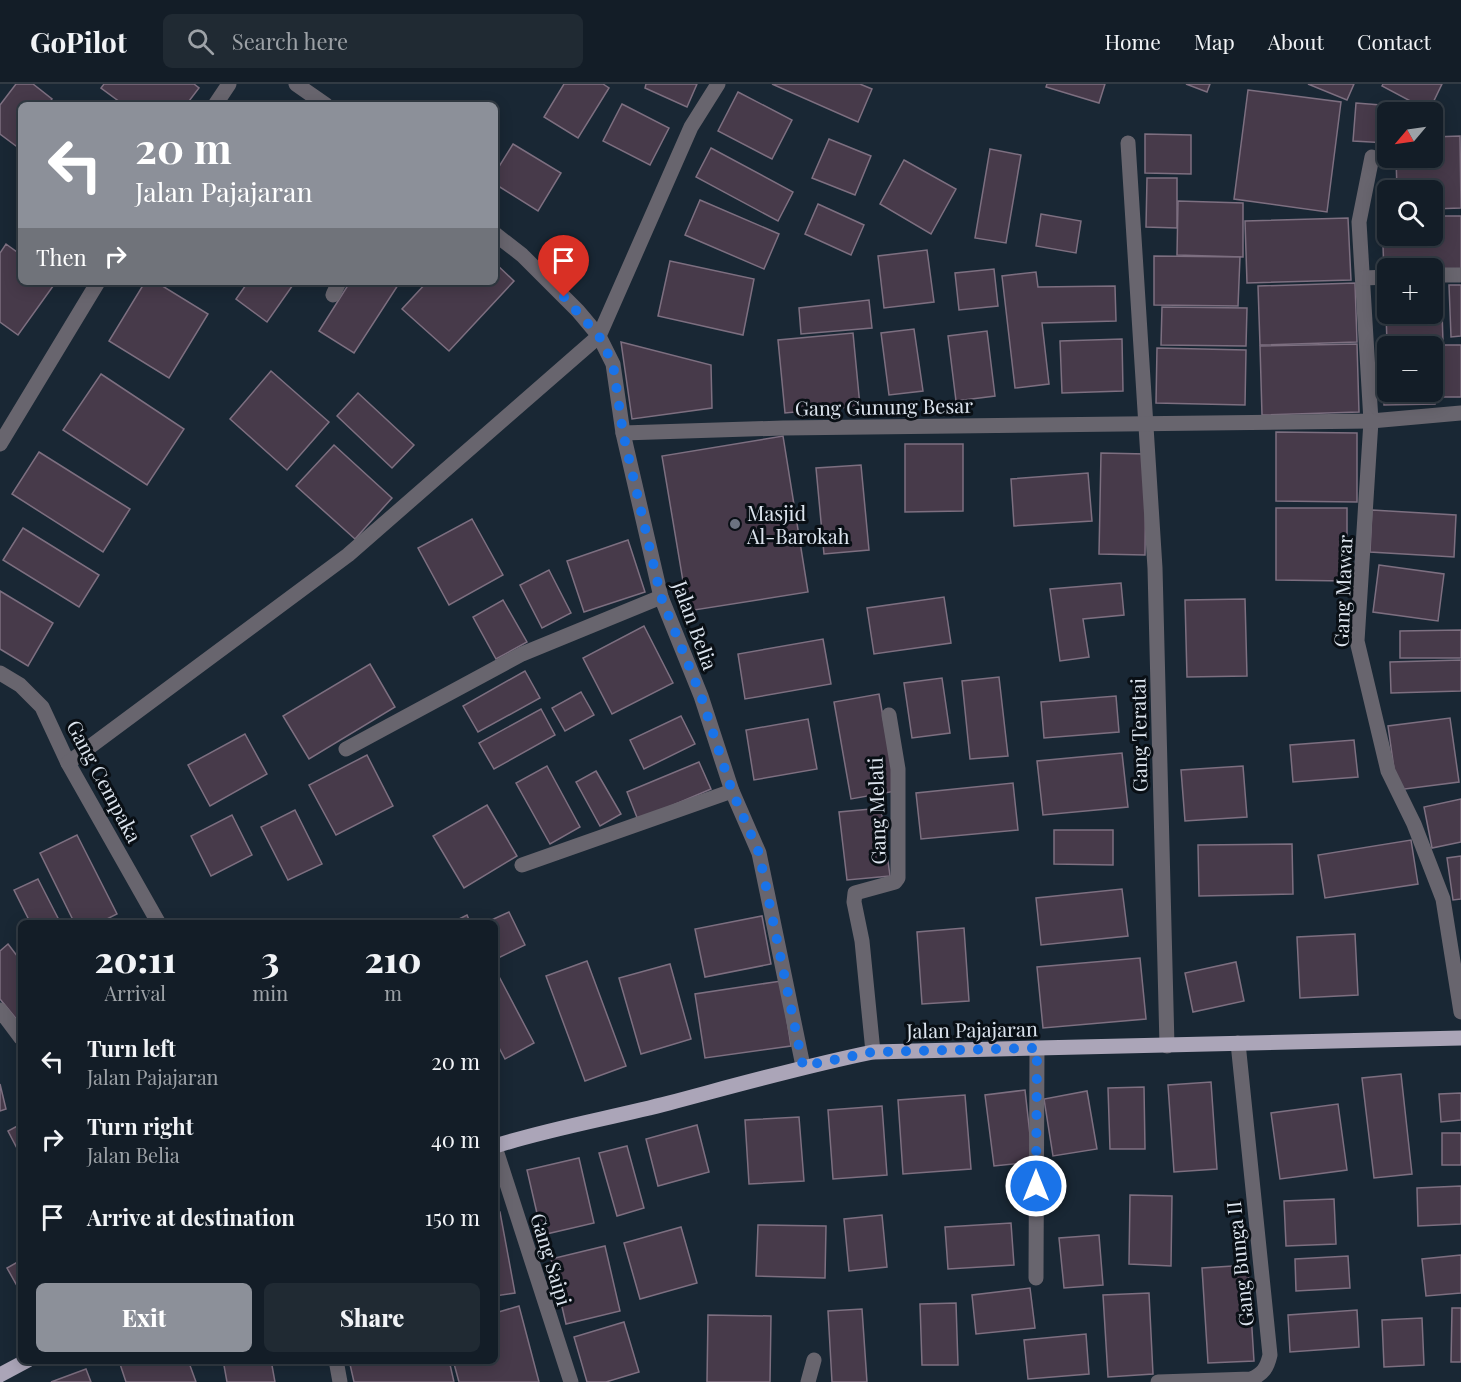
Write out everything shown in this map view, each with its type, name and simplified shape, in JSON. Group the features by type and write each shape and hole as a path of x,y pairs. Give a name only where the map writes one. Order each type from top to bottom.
{"main road":[{"name":"Jalan Pajajaran","path":"498,1145 551,1129 666,1104 803,1066 873,1052 1461,1038"},
{"path":"0,1375 21,1364"}],"street":[{"path":"217,102 229,84"},
{"path":"296,84 322,102"},
{"path":"68,763 348,555 599,336 691,127 718,84"},
{"name":"Gang Teratai","path":"1128,143 1155,568 1167,1046"},
{"name":"Gang Mawar","path":"1372,156 1359,211 1371,421 1357,641 1388,771 1414,824 1443,900 1461,1012"},
{"name":"Jalan Belia","path":"498,236 522,255 578,311 599,336 613,364 623,433 661,597 701,696 732,791 759,853 803,1066"},
{"path":"1443,275 1461,274"},
{"path":"1364,278 1377,277"},
{"path":"0,444 96,285"},
{"name":"Gang Gunung Besar","path":"623,433 783,428 1371,421 1461,413"},
{"path":"346,748 522,654 661,597"},
{"name":"Gang Cempaka","path":"0,673 20,685 42,707 68,763 157,920"},
{"name":"Gang Melati","path":"873,1052 862,941 854,902 855,893 895,882 898,878 898,769 890,715"},
{"path":"522,865 732,791"},
{"path":"0,1010 18,1034"},
{"name":"Gang Bunga II","path":"1158,1382 1251,1379 1260,1375 1267,1366 1269,1355 1238,1043"},
{"path":"1036,1278 1037,1048"},
{"name":"Gang Saipi","path":"498,1155 571,1382"},
{"path":"808,1382 814,1360"},
{"path":"337,1364 340,1382"}],"building":[{"path":"16,84 33,84 52,99 50,102 18,102 18,143 16,146 0,134 0,105"},
{"path":"104,84 194,84 199,88 188,102 120,102 101,88"},
{"path":"564,84 603,84 609,88 578,138 544,117"},
{"path":"646,84 697,84 687,107 645,88"},
{"path":"772,84 860,84 872,89 858,122"},
{"path":"1047,84 1105,84 1099,103 1046,87"},
{"path":"1186,84 1210,84 1207,92"},
{"path":"1308,84 1354,84 1347,100"},
{"path":"1383,84 1442,84 1433,102 1412,102 1382,86"},
{"path":"1248,90 1341,102 1327,212 1234,199"},
{"path":"738,92 792,120 772,159 718,131"},
{"path":"1356,103 1377,105 1377,142 1353,141"},
{"path":"622,104 669,128 650,165 603,141"},
{"path":"1145,134 1191,135 1191,174 1145,173"},
{"path":"1460,136 1461,208 1443,209 1443,180 1397,180 1396,168 1443,168 1443,137"},
{"path":"829,139 871,156 855,195 812,178"},
{"path":"513,144 561,173 538,211 498,186 498,168"},
{"path":"711,148 793,192 778,221 696,177"},
{"path":"990,149 1021,155 1006,243 975,238"},
{"path":"904,160 956,189 931,234 880,204"},
{"path":"1147,178 1177,178 1177,228 1146,227"},
{"path":"700,200 779,234 764,269 685,235"},
{"path":"1178,201 1243,203 1243,257 1177,255"},
{"path":"818,204 864,225 851,255 805,234"},
{"path":"1041,214 1081,221 1076,253 1036,246"},
{"path":"1443,216 1461,216 1461,271 1443,270 1443,258 1383,258 1383,246 1443,246"},
{"path":"1348,218 1351,280 1247,283 1245,221"},
{"path":"6,244 18,253 18,285 54,285 18,335 0,322 0,253"},
{"path":"927,250 934,302 884,308 878,256"},
{"path":"1154,256 1240,257 1238,306 1154,305"},
{"path":"670,261 754,279 743,335 658,316"},
{"path":"498,266 514,281 449,351 402,309 424,285 498,285"},
{"path":"994,269 998,306 959,310 955,273"},
{"path":"1036,272 1038,287 1115,286 1116,321 1042,323 1049,384 1015,388 1002,276"},
{"path":"1355,283 1357,342 1260,345 1258,286"},
{"path":"143,285 161,285 208,314 169,378 109,341"},
{"path":"246,285 293,285 267,322 236,299"},
{"path":"348,285 398,285 354,353 319,331"},
{"path":"1449,285 1461,285 1461,336 1451,337"},
{"path":"869,300 872,328 801,334 799,308"},
{"path":"1162,307 1247,308 1246,346 1161,345"},
{"path":"1386,324 1442,324 1443,336 1387,336"},
{"path":"914,329 923,391 889,395 881,333"},
{"path":"987,331 995,396 956,401 948,336"},
{"path":"853,333 860,406 785,413 778,340"},
{"path":"1122,339 1123,391 1062,393 1060,341"},
{"path":"621,342 711,365 712,408 632,419"},
{"path":"1357,344 1359,412 1262,415 1260,346"},
{"path":"1443,345 1461,345 1461,397 1443,397"},
{"path":"1157,348 1246,350 1245,405 1156,403"},
{"path":"271,371 329,422 287,470 230,419"},
{"path":"101,374 184,429 147,485 63,430"},
{"path":"358,393 414,445 392,468 337,416"},
{"path":"1384,402 1435,402 1435,404 1384,405"},
{"path":"1276,432 1357,433 1357,502 1276,501"},
{"name":"Masjid Al-Barokah","path":"783,436 808,592 688,611 662,456"},
{"path":"905,444 963,444 963,511 905,512"},
{"path":"334,445 392,498 355,539 296,486"},
{"path":"39,452 130,509 103,552 12,494"},
{"path":"1101,453 1146,454 1145,555 1099,554"},
{"path":"861,465 869,550 824,554 816,468"},
{"path":"1088,473 1092,521 1014,526 1011,479"},
{"path":"1276,508 1347,508 1347,581 1276,580"},
{"path":"1372,510 1456,515 1454,557 1370,552"},
{"path":"472,519 503,575 449,605 418,548"},
{"path":"23,528 99,575 79,607 3,560"},
{"path":"628,540 645,592 584,612 567,561"},
{"path":"1379,565 1444,574 1438,621 1373,612"},
{"path":"549,570 571,613 542,628 520,585"},
{"path":"1121,583 1124,615 1083,619 1089,657 1060,661 1050,589"},
{"path":"0,591 53,623 28,666 0,649"},
{"path":"944,597 951,643 874,654 867,608"},
{"path":"1245,599 1247,676 1187,677 1185,600"},
{"path":"503,600 527,642 496,659 473,617"},
{"path":"644,626 673,683 612,714 583,658"},
{"path":"1461,630 1461,658 1400,658 1400,631"},
{"path":"823,639 831,684 745,699 738,654"},
{"path":"1461,660 1461,691 1391,693 1390,662"},
{"path":"370,664 395,707 309,759 283,716"},
{"path":"525,671 540,698 478,732 463,706"},
{"path":"999,677 1008,756 970,759 962,681"},
{"path":"942,678 950,733 912,738 904,683"},
{"path":"581,692 594,715 565,731 552,708"},
{"path":"879,694 896,791 851,799 834,702"},
{"path":"1116,696 1119,732 1044,738 1041,702"},
{"path":"541,709 555,735 494,769 479,743"},
{"path":"681,716 695,744 644,769 630,740"},
{"path":"1450,718 1459,782 1397,790 1388,726"},
{"path":"808,719 817,769 754,780 746,730"},
{"path":"245,734 267,774 210,806 188,765"},
{"path":"1354,740 1358,777 1293,782 1290,745"},
{"path":"1122,753 1128,807 1043,815 1037,761"},
{"path":"367,755 393,806 336,835 309,785"},
{"path":"699,762 711,789 638,820 627,792"},
{"path":"547,766 580,827 550,844 516,783"},
{"path":"1243,766 1247,817 1185,821 1181,770"},
{"path":"596,771 621,814 600,826 576,782"},
{"path":"1013,783 1018,830 921,839 916,793"},
{"path":"1461,799 1461,842 1432,848 1424,807"},
{"path":"487,805 517,856 464,888 433,836"},
{"path":"881,808 890,876 847,880 839,812"},
{"path":"295,810 322,864 288,880 261,827"},
{"path":"232,815 252,855 211,876 191,836"},
{"path":"1054,830 1113,830 1113,865 1054,864"},
{"path":"77,835 117,914 105,920 73,920 40,853"},
{"path":"1411,840 1418,884 1325,898 1318,855"},
{"path":"1292,844 1293,894 1199,896 1198,845"},
{"path":"1461,856 1461,899 1453,900 1447,858"},
{"path":"38,879 59,920 29,920 14,890"},
{"path":"1122,889 1128,936 1041,945 1036,898"},
{"path":"509,912 525,945 498,958 498,920 491,920"},
{"path":"467,915 469,920 457,920"},
{"path":"762,916 771,964 705,977 695,929"},
{"path":"964,928 969,1001 922,1004 917,932"},
{"path":"1355,934 1358,995 1300,998 1297,937"},
{"path":"8,944 18,957 18,1021 0,999 0,951"},
{"path":"1140,958 1146,1019 1043,1028 1037,967"},
{"path":"587,961 626,1066 585,1081 546,976"},
{"path":"1236,962 1244,1001 1193,1012 1185,973"},
{"path":"670,964 691,1039 641,1054 619,978"},
{"path":"498,975 534,1043 505,1059 498,1046"},
{"path":"781,981 791,1046 705,1058 695,994"},
{"path":"1401,1074 1412,1174 1374,1178 1362,1078"},
{"path":"1211,1082 1217,1169 1174,1172 1168,1085"},
{"path":"0,1084 6,1109 0,1111"},
{"path":"1144,1087 1145,1149 1110,1149 1108,1088"},
{"path":"1025,1090 1033,1162 994,1166 985,1095"},
{"path":"1087,1091 1097,1149 1053,1156 1044,1099"},
{"path":"1461,1093 1461,1120 1441,1122 1439,1094"},
{"path":"965,1095 971,1169 903,1174 898,1100"},
{"path":"1338,1104 1347,1170 1280,1179 1271,1113"},
{"path":"882,1106 887,1175 833,1179 828,1110"},
{"path":"799,1117 804,1181 749,1184 745,1120"},
{"path":"697,1125 709,1172 658,1186 646,1139"},
{"path":"18,1126 18,1150 8,1131"},
{"path":"1442,1133 1461,1133 1461,1165 1442,1165"},
{"path":"627,1146 644,1208 617,1216 599,1153"},
{"path":"579,1158 594,1223 542,1235 527,1170"},
{"path":"1461,1186 1461,1224 1418,1226 1417,1188"},
{"path":"1130,1195 1172,1196 1171,1266 1129,1264"},
{"path":"1334,1199 1336,1244 1286,1246 1284,1201"},
{"path":"498,1212 500,1212 515,1293 498,1296"},
{"path":"882,1215 887,1267 849,1271 844,1219"},
{"path":"1011,1223 1014,1265 948,1269 945,1227"},
{"path":"758,1225 826,1226 825,1278 756,1276"},
{"path":"681,1227 697,1283 640,1299 624,1243"},
{"path":"1099,1235 1103,1285 1064,1288 1059,1238"},
{"path":"605,1246 620,1311 566,1324 551,1259"},
{"path":"1461,1255 1461,1293 1426,1296 1422,1259"},
{"path":"1348,1256 1350,1288 1296,1291 1295,1259"},
{"path":"18,1262 18,1288 7,1268"},
{"path":"1248,1265 1254,1361 1208,1363 1202,1268"},
{"path":"1030,1288 1035,1328 976,1334 972,1295"},
{"path":"1149,1293 1153,1374 1108,1377 1103,1295"},
{"path":"956,1303 958,1365 922,1365 920,1304"},
{"path":"519,1306 539,1382 459,1382 454,1364 498,1364 498,1312"},
{"path":"1452,1308 1461,1308 1461,1362 1451,1362"},
{"path":"862,1309 867,1382 832,1382 828,1311"},
{"path":"1357,1310 1359,1347 1290,1352 1288,1315"},
{"path":"708,1315 771,1316 770,1382 707,1382"},
{"path":"1422,1318 1424,1365 1384,1367 1382,1320"},
{"path":"624,1322 639,1372 606,1382 587,1382 574,1337"},
{"path":"1086,1334 1089,1374 1028,1379 1024,1340"},
{"path":"120,1364 189,1364 196,1382 126,1382"},
{"path":"224,1364 272,1364 275,1382 227,1382"},
{"path":"350,1364 450,1364 454,1382 354,1382"},
{"path":"86,1369 91,1382 51,1382"}],"place":[{"name":"Masjid Al-Barokah","path":"735,524"}],"route":[{"path":"564,297 599,336 610,354 616,376 623,433 661,597 701,696 732,791 759,853 803,1066 873,1052 977,1052 1037,1048 1036,1186"}]}
